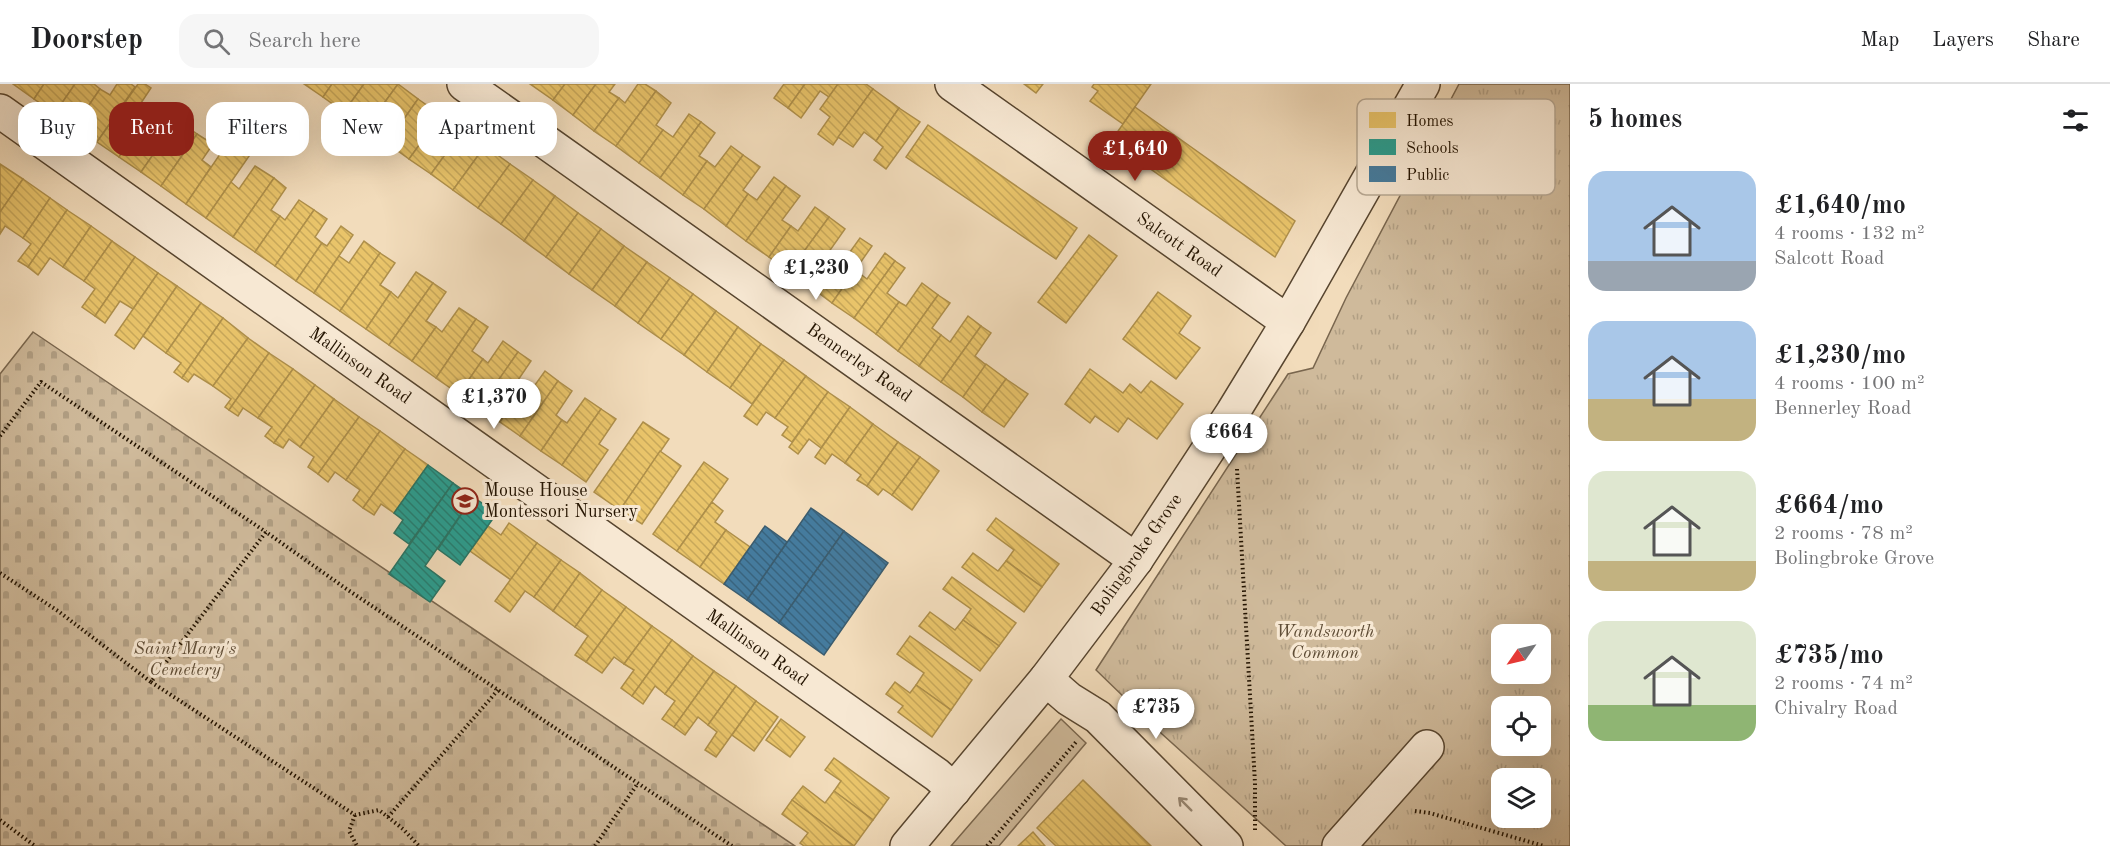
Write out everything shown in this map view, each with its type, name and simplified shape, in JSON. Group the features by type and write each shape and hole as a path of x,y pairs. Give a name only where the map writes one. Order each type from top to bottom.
{"street":[{"name":"Bennerley Road","path":"464,84 1136,560"},
{"name":"Salcott Road","path":"952,84 1288,322"},
{"name":"Bolingbroke Grove","path":"1414,99 1423,84"},
{"name":"Mallinson Road","path":"0,111 927,768 954,790"},
{"name":"Bolingbroke Grove","path":"907,846 1046,678 1136,560 1233,412 1288,322 1360,195"},
{"path":"1046,678 1070,699 1098,717 1240,841"},
{"path":"1339,846 1427,747"}],"path":[{"path":"0,436 40,382 732,846"},
{"path":"1236,463 1255,783 1240,841"},
{"path":"151,682 266,532"},
{"path":"0,573 58,611 151,682 355,815 379,810 403,829 419,846"},
{"path":"388,817 498,690"},
{"path":"987,846 1077,741"},
{"path":"595,846 638,783"},
{"path":"1373,807 1430,813 1544,846"},
{"path":"355,815 349,831 357,846"},
{"path":"0,820 35,846"}],"green space":[{"name":"Wandsworth Common","path":"1459,84 1570,84 1570,846 1286,846 1162,734 1096,670 1288,374 1313,368 1346,298 1400,195 1555,195 1555,99 1451,99"},
{"name":"Saint Mary's Cemetery","path":"33,332 795,846 0,846 0,374"},
{"path":"1061,719 1086,743 999,846 951,846"}],"building: Homes":[{"path":"13,84 44,84 34,99"},
{"path":"44,84 75,84 63,102 38,102 34,99"},
{"path":"75,84 94,84 100,89 91,102 63,102"},
{"path":"117,84 131,84 135,87 125,102 109,102 109,125 97,142 97,102 91,102 100,89 110,95"},
{"path":"138,84 145,84 151,88 142,102 125,102"},
{"path":"304,84 332,84 323,97"},
{"path":"332,84 364,84 351,102 330,102 323,97"},
{"path":"364,84 398,84 385,102 351,102"},
{"path":"398,84 418,99 405,117 405,102 385,102"},
{"path":"530,84 565,84 553,100"},
{"path":"565,84 596,84 573,115 553,100"},
{"path":"596,84 615,84 609,92 619,98 594,131 573,115"},
{"path":"638,84 645,84 656,91 616,146 594,131 619,98 625,103"},
{"path":"784,84 805,84 788,108 774,98"},
{"path":"805,84 838,84 829,97 820,91 801,118 788,108"},
{"path":"838,84 866,84 873,89 833,145 818,134 830,117 820,109"},
{"path":"1024,84 1043,84 1036,93"},
{"path":"1094,84 1151,84 1123,124 1090,101 1098,91 1092,87"},
{"path":"873,89 899,108 876,141 864,132 853,147 838,137"},
{"path":"656,91 671,103 656,125 663,130 639,163 616,146"},
{"path":"418,99 422,102 417,102 417,148 409,159 405,156 405,117"},
{"path":"1135,107 1295,221 1275,257 1111,141"},
{"path":"899,108 920,122 886,169 874,160 883,147 876,141"},
{"path":"689,114 701,122 660,178 639,163 663,130 673,137"},
{"path":"701,122 715,133 699,156 707,161 683,195 660,178"},
{"path":"109,125 109,150 97,142"},
{"path":"928,125 1077,228 1056,259 906,157"},
{"path":"197,134 206,140 206,154 202,160 211,167 186,204 161,186 182,156 194,156 194,138"},
{"path":"731,146 743,155 704,209 683,195 707,161 715,167"},
{"path":"417,148 417,156 444,156 431,174 409,159"},
{"path":"743,155 760,167 743,190 748,194 726,226 704,209"},
{"path":"120,156 152,156 141,172"},
{"path":"152,156 182,156 161,186 141,172"},
{"path":"219,156 249,156 206,218 186,204"},
{"path":"444,156 478,156 453,190 431,174"},
{"path":"478,156 499,156 510,164 478,208 453,190"},
{"path":"0,164 23,179 0,212"},
{"path":"510,164 533,180 501,224 478,208"},
{"path":"255,166 274,178 233,237 206,218 231,182 239,189"},
{"path":"774,177 786,186 746,241 726,226 748,194 757,200"},
{"path":"274,178 286,188 271,210 280,216 255,252 233,237"},
{"path":"23,179 50,198 23,238 5,226 0,234 0,212"},
{"path":"533,180 555,196 524,241 501,224"},
{"path":"786,186 800,196 782,220 791,226 769,257 746,241"},
{"path":"555,196 578,213 546,257 524,241"},
{"path":"50,198 67,210 28,267 18,261 31,244 23,238"},
{"path":"299,200 314,210 275,266 255,252 280,216 285,220"},
{"path":"815,207 829,217 789,272 769,257 791,226 798,231"},
{"path":"67,210 91,226 63,267 50,258 38,275 28,267"},
{"path":"314,210 327,219 315,237 322,243 296,281 275,266"},
{"path":"578,213 601,229 569,274 546,257"},
{"path":"829,217 845,229 828,253 834,258 812,288 789,272"},
{"path":"91,226 112,241 84,281 63,267"},
{"path":"341,226 353,235 314,293 296,281 322,243 327,246"},
{"path":"601,229 624,246 592,290 569,274"},
{"path":"1089,235 1117,256 1066,323 1038,302"},
{"path":"860,238 872,246 832,303 812,288 834,258 842,263"},
{"path":"112,241 135,257 95,316 82,307 95,289 84,281"},
{"path":"364,241 380,253 340,311 314,293 339,256 349,263"},
{"path":"624,246 647,262 615,306 592,290"},
{"path":"380,253 395,263 380,285 391,292 366,329 340,311"},
{"path":"885,253 895,261 854,318 832,303 855,270 867,279"},
{"path":"135,257 158,273 133,309 120,301 105,323 95,316"},
{"path":"895,261 905,268 887,293 899,302 876,334 854,318"},
{"path":"647,262 670,278 638,323 615,306"},
{"path":"416,272 433,283 389,345 366,329 391,292 398,298"},
{"path":"158,273 177,286 134,349 115,335"},
{"path":"670,278 693,294 661,339 638,323"},
{"path":"433,283 446,292 426,321 436,327 412,361 389,345"},
{"path":"922,283 938,295 898,351 876,334 899,302 906,306"},
{"path":"177,286 201,303 166,353 143,336"},
{"path":"1158,292 1191,316 1179,333 1200,348 1176,379 1123,339"},
{"path":"693,294 716,311 684,355 661,339"},
{"path":"938,295 950,303 932,328 941,335 919,366 898,351"},
{"path":"201,303 223,318 182,378 174,372 181,363 166,353"},
{"path":"459,308 476,319 436,378 412,361 436,327 442,332"},
{"path":"716,311 738,327 707,372 684,355"},
{"path":"968,316 981,326 941,382 919,366 941,335 950,342"},
{"path":"223,318 248,338 213,386 194,374 188,382 182,378"},
{"path":"476,319 488,327 472,351 483,359 459,394 436,378"},
{"path":"981,326 991,333 975,356 986,365 963,397 941,382"},
{"path":"738,327 761,344 730,388 707,372"},
{"path":"248,338 269,353 229,410 225,407 231,399 213,386"},
{"path":"503,341 518,352 479,408 459,394 483,359 488,363"},
{"path":"761,344 784,360 752,404 730,388"},
{"path":"518,352 531,361 516,383 523,388 500,422 479,408"},
{"path":"269,353 293,369 258,418 243,408 238,416 229,410"},
{"path":"784,360 806,376 775,418 766,412 757,425 744,416"},
{"path":"986,364 1006,379 982,412 963,397"},
{"path":"293,369 315,385 274,443 265,436 272,427 258,418"},
{"path":"1090,369 1123,393 1130,384 1141,393 1151,381 1183,404 1157,439 1128,418 1118,432 1095,416 1090,423 1065,404"},
{"path":"545,371 558,381 520,436 500,422 523,388 530,392"},
{"path":"806,376 828,392 792,442 782,435 788,427 775,418"},
{"path":"1006,379 1028,394 1004,427 982,412"},
{"path":"558,381 572,391 556,415 562,420 541,451 520,436"},
{"path":"315,385 334,399 300,447 289,439 283,448 274,443"},
{"path":"828,392 850,407 821,448 809,439 798,454 789,447"},
{"path":"585,398 601,409 562,465 541,451 562,420 567,423"},
{"path":"334,399 359,417 318,474 308,467 314,457 300,447"},
{"path":"850,407 873,424 845,463 832,454 825,464 815,457"},
{"path":"601,409 616,419 599,444 608,450 586,482 562,465"},
{"path":"359,417 380,431 346,480 335,472 328,482 318,474"},
{"path":"643,422 669,439 620,510 594,492"},
{"path":"873,424 898,442 867,486 857,480 861,475 845,463"},
{"path":"380,431 405,449 363,508 353,500 360,490 346,480"},
{"path":"898,442 920,457 892,495 883,489 878,495 867,486"},
{"path":"405,449 428,465 394,513 381,504 374,515 363,508"},
{"path":"660,451 681,466 642,524 620,510"},
{"path":"920,457 939,471 912,510 892,495"},
{"path":"704,462 728,479 677,551 653,534"},
{"path":"712,502 723,511 715,522 726,530 700,567 677,551"},
{"path":"996,518 1059,564 1042,587 1006,561 1014,550 987,530"},
{"path":"509,523 537,543 511,580 470,551 488,526 501,535"},
{"path":"726,530 750,547 724,584 700,567"},
{"path":"537,543 561,560 534,597 525,591 510,612 495,601"},
{"path":"973,553 998,571 1006,561 1042,587 1024,612 962,567"},
{"path":"561,560 580,573 553,611 534,597"},
{"path":"580,573 602,590 575,627 553,611"},
{"path":"952,577 1016,623 999,646 963,620 971,609 943,589"},
{"path":"602,590 626,607 586,662 575,655 588,636 575,627"},
{"path":"626,607 652,626 624,664 614,657 602,673 586,662"},
{"path":"930,612 955,630 963,620 999,646 980,671 919,626"},
{"path":"652,626 672,640 632,696 621,688 634,670 624,664"},
{"path":"910,636 972,680 951,710 916,685 924,673 897,654"},
{"path":"672,640 693,656 665,694 655,686 643,704 632,696"},
{"path":"693,656 714,671 674,727 662,719 675,701 665,694"},
{"path":"714,671 736,686 708,725 698,717 685,735 674,727"},
{"path":"895,682 910,693 916,685 951,710 932,737 898,712 903,706 886,694"},
{"path":"736,686 756,701 716,757 705,750 717,732 708,725"},
{"path":"756,701 778,717 754,751 732,735"},
{"path":"781,719 805,737 790,757 766,740"},
{"path":"834,758 889,798 873,820 834,791 841,781 825,770"},
{"path":"1083,780 1151,846 1056,846 1037,828"},
{"path":"803,786 825,803 834,791 873,820 854,846 792,800"},
{"path":"792,800 854,846 804,846 800,843 808,833 782,814"},
{"path":"1033,832 1045,846 1018,846"}],"building: Schools":[{"path":"428,465 453,483 409,544 394,533 403,520 394,513"},
{"path":"453,483 473,497 425,566 445,581 430,602 389,574"},
{"path":"473,497 497,513 460,565 438,549"}],"building: Public":[{"path":"811,508 844,531 779,623 747,600"},
{"path":"765,526 787,542 747,600 724,584"},
{"path":"844,531 888,563 824,655 779,623"}],"place":[{"name":"Mouse House Montessori Nursery","path":"465,501"}]}
